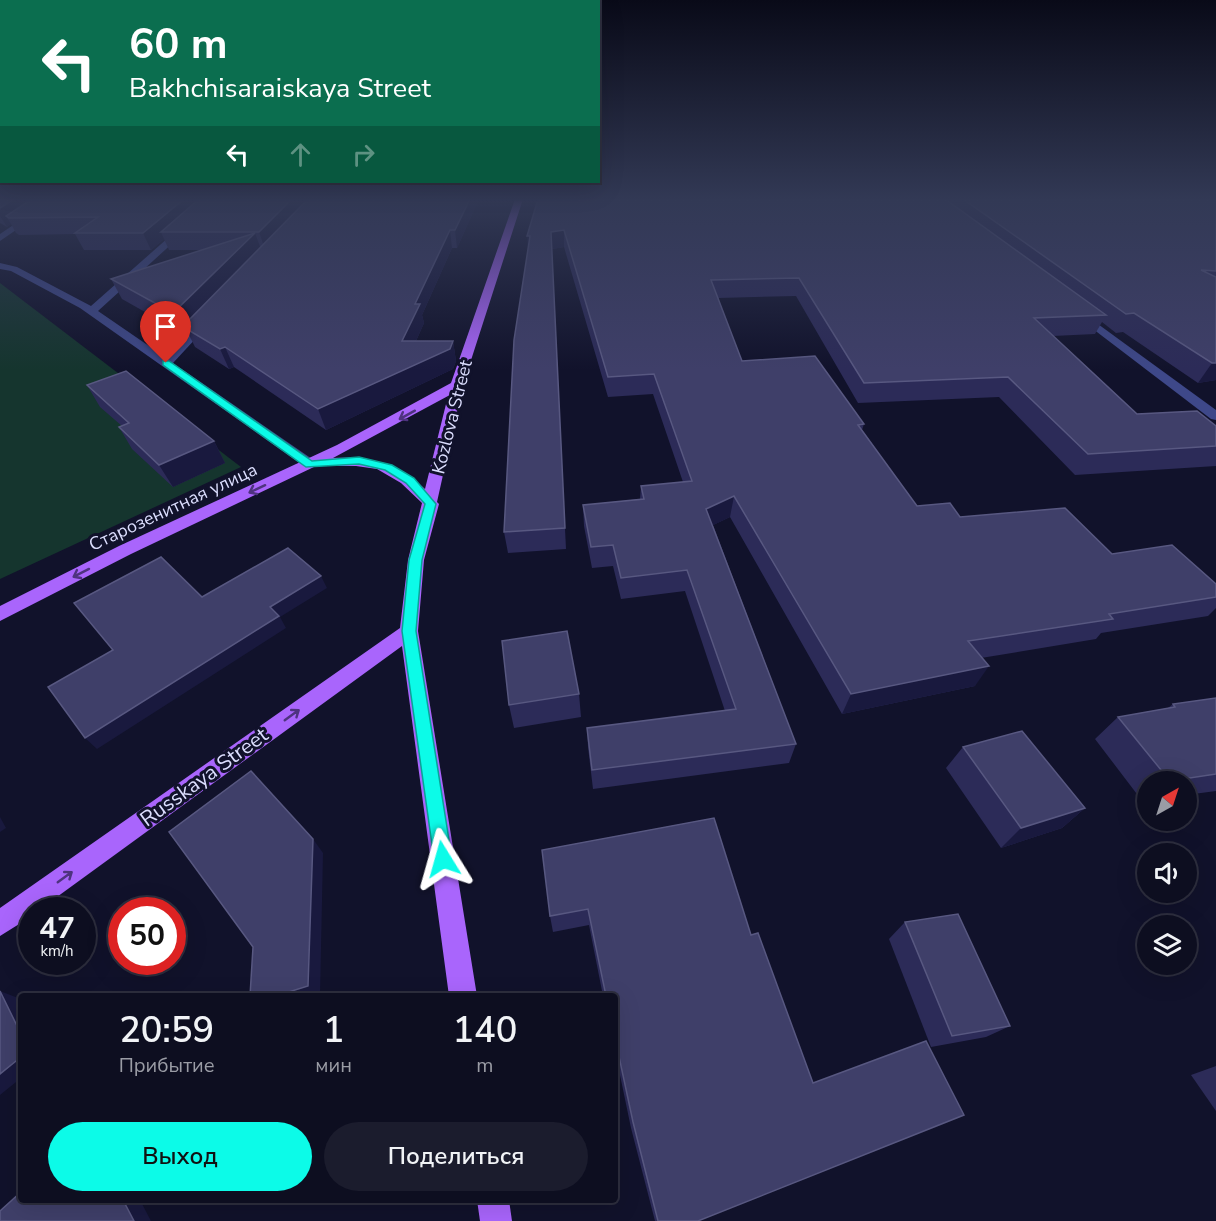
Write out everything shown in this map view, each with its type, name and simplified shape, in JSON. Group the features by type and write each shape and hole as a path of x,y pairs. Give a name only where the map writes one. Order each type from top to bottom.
{"main road":[{"name":"Kozlova Street","path":"463,993 409,631 416,560 458,385 500,256"},
{"name":"Старозенитная улица","path":"0,614 140,543 406,417 458,385"},
{"path":"310,464 359,461 388,467 410,480 431,504"},
{"name":"Russkaya Street","path":"0,923 409,631"},
{"path":"493,1203 496,1221"}],"street":[{"path":"92,311 153,256"},
{"path":"0,266 14,269 92,311 310,464"},
{"path":"1075,310 1216,416"},
{"path":"166,363 215,311"}],"green space":[{"path":"0,283 241,467 0,579"}],"building":[{"path":"183,256 231,256 173,313 111,279"},
{"path":"252,256 438,256 415,304 420,304 402,341 453,341 450,349 318,409 225,347 220,349 185,328 190,323 187,322"},
{"path":"527,256 552,256 565,528 504,532 514,340"},
{"path":"572,256 1024,256 1106,315 1034,318 1137,414 1197,411 1216,426 1216,446 1088,454 1008,377 864,383 799,278 711,280 742,361 815,356 864,424 858,425 917,506 950,503 960,517 1065,508 1112,554 1172,545 1216,584 1216,597 1109,614 1113,619 968,641 989,666 851,694 734,496 706,509 796,744 592,770 587,728 736,709 687,570 621,578 613,545 591,547 583,505 644,499 641,486 692,481 654,374 608,377"},
{"path":"1044,256 1216,256 1216,271 1201,270 1216,277 1216,363 1212,363 1134,313 1126,314"},
{"path":"126,371 214,441 159,465 119,427 129,423 87,385"},
{"path":"288,548 321,576 270,607 279,616 85,738 48,687 113,650 74,603 161,557 202,597"},
{"path":"567,631 579,694 509,705 502,641"},
{"path":"1216,698 1216,774 1197,777 1197,771 1162,771 1118,717 1175,707 1173,704"},
{"path":"1022,731 1085,808 1021,828 963,747"},
{"path":"251,771 313,839 308,986 286,993 250,993 253,947 169,832"},
{"path":"714,818 751,935 758,933 813,1083 926,1041 964,1115 698,1221 658,1221 618,1052 618,993 605,993 588,909 550,916 542,850"},
{"path":"958,914 1010,1026 952,1036 905,922"},
{"path":"0,991 18,1028 18,1059 0,1074"},
{"path":"18,1195 18,1203 125,1203 134,1221 0,1221 0,1211"}],"route":[{"path":"166,363 310,464 359,461 388,467 410,480 431,504 416,560 409,631 443,859"}]}
